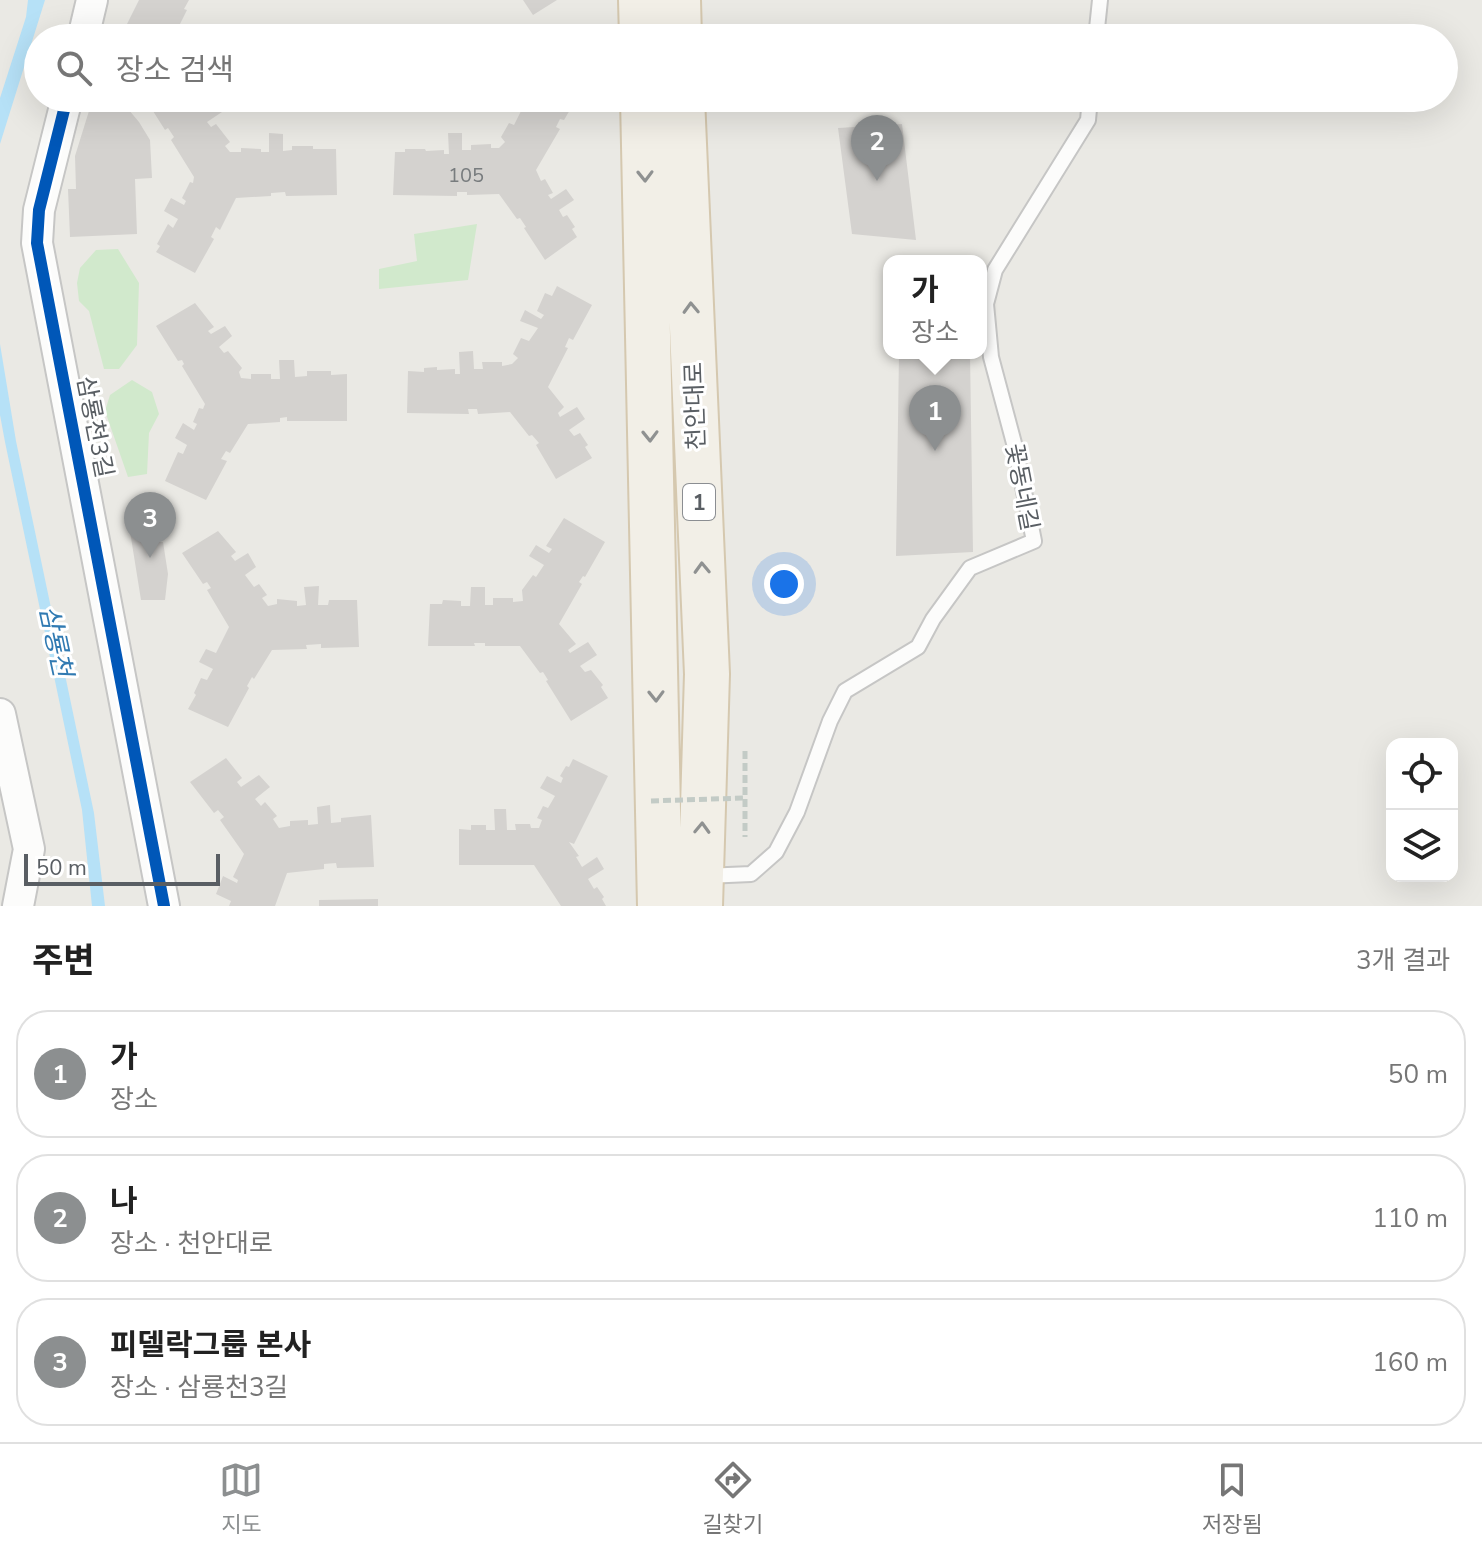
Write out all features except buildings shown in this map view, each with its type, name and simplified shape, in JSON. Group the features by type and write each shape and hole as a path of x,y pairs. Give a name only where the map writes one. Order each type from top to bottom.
{"main road":[{"path":"641,0 642,24"},
{"path":"678,0 679,24"},
{"name":"천안대로","path":"643,112 660,906"},
{"name":"천안대로","path":"683,112 707,674 700,891"}],"street":[{"path":"86,24 92,0"},
{"name":"삼룡천3길","path":"64,112 39,210 37,243 164,906"},
{"path":"0,714 29,849 18,906"}],"lane":[{"path":"1097,24 1100,0"},
{"name":"꽃동네길","path":"987,300 995,270 1088,120 1089,112"},
{"name":"꽃동네길","path":"700,891 751,874 776,852 797,812 830,721 845,691 918,647 933,619 970,568 1034,541 1015,447 991,357 987,315"}],"path":[{"path":"745,751 745,837"},
{"path":"651,801 745,798"}],"green space":[{"path":"477,224 468,280 379,289 379,269 417,261 414,234"},
{"path":"118,249 139,283 137,345 119,369 104,369 89,311 79,301 77,283 80,268 96,250"},
{"path":"132,380 152,392 159,414 149,433 147,474 128,477 105,411 110,395"}],"water":[{"path":"28,0 45,0 38,24 24,24 24,67 0,144 0,98 26,17"},
{"name":"삼룡천","path":"0,344 16,441 94,813 105,906 92,906 82,810 5,442 0,415"}],"cycle path":[{"path":"64,112 39,210 37,243 164,906"}],"place":[{"name":"나","path":"877,181"},
{"name":"가","path":"935,451"},
{"name":"피델락그룹 본사","path":"150,558"}]}
